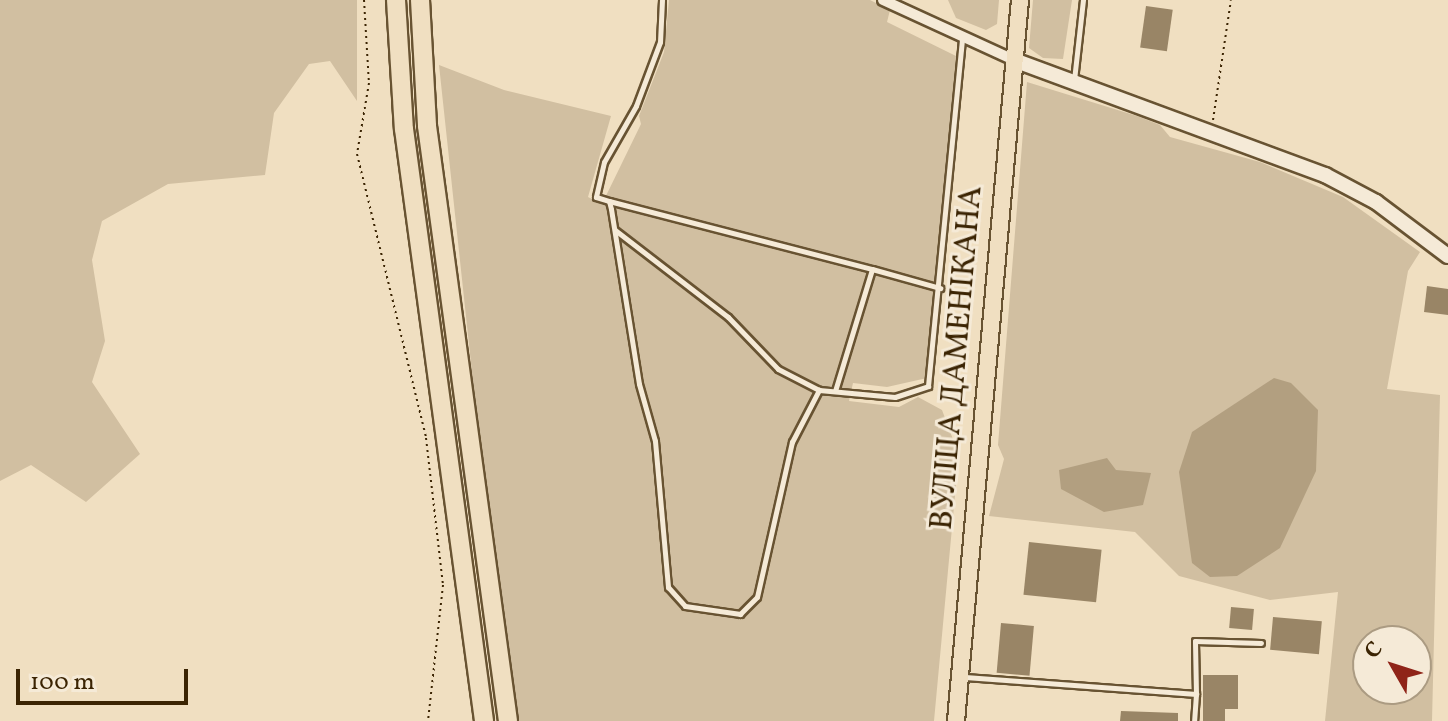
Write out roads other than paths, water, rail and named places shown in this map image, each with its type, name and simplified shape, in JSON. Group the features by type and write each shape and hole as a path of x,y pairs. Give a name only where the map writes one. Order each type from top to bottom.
{"highway":[{"path":"396,0 404,129 484,721"},
{"path":"420,0 427,126 508,721"}],"main road":[{"name":"ВУЛІЦА ДАМЕНІКАНА","path":"956,721 1020,0"}],"street":[{"path":"883,0 1014,60 1212,130 1376,202 1448,256"}],"lane":[{"path":"662,0 660,42 595,185 596,197 940,288"},
{"path":"1074,81 1083,0"},
{"path":"614,230 728,317 778,369 819,390 895,397 928,386 940,288 962,35"},
{"path":"609,201 639,384 655,441 668,587 685,606 740,614 751,609 792,442 819,390"},
{"path":"835,391 872,269"},
{"path":"1194,721 1195,641 1261,643"},
{"path":"960,676 1196,694"}]}
